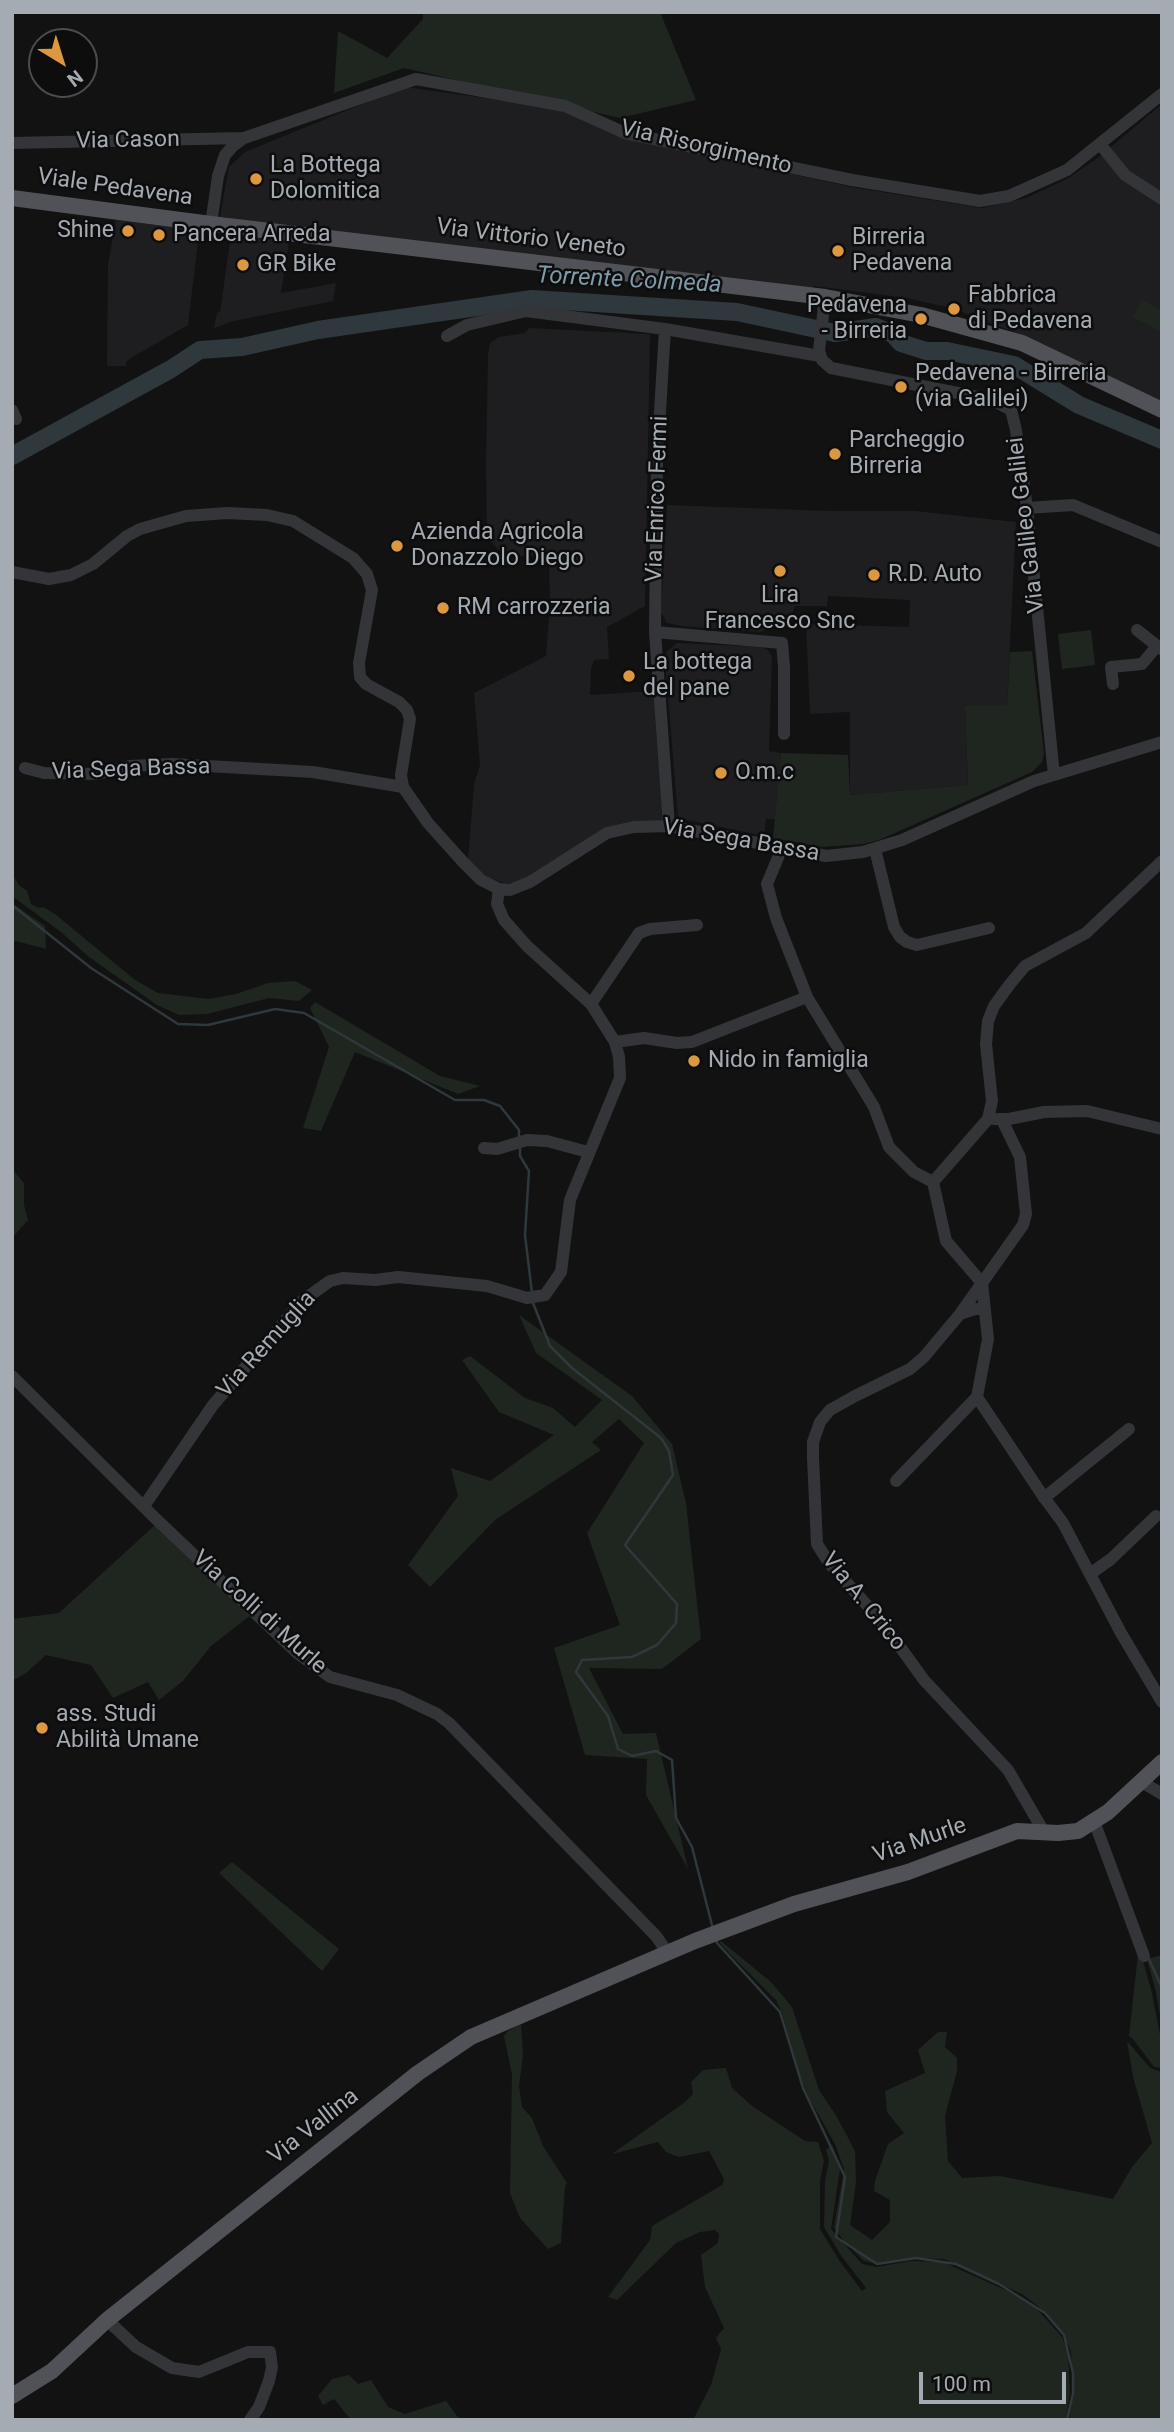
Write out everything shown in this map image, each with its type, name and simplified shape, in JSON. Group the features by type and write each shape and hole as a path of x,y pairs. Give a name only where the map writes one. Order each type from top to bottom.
{"main road":[{"name":"Viale Pedavena","path":"12,198 211,224"},
{"name":"Via Vittorio Veneto","path":"211,224 824,305 921,315 994,333 1022,343 1162,410"},
{"name":"Via Murle","path":"677,1948 794,1904 908,1872 1017,1830 1058,1833 1078,1831 1108,1811 1162,1762"},
{"name":"Via Vallina","path":"12,2396 52,2371 107,2320 446,2052 471,2038 677,1948"}],"street":[{"name":"Via Risorgimento","path":"244,138 416,79 565,106 625,133 852,180 980,201 1009,195 1068,170 1162,94"},
{"path":"211,224 218,176 225,155 244,138"},
{"name":"Via Cason","path":"12,143 244,138"},
{"path":"1100,144 1125,175 1162,199"},
{"path":"447,336 467,325 526,311 819,352 824,305"},
{"name":"Via Enrico Fermi","path":"665,329 657,461 655,632 669,826"},
{"name":"Via Galileo Galilei","path":"819,352 828,365 840,371 978,397 1007,407 1013,415 1027,508 1054,775"},
{"path":"1027,508 1073,505 1162,541"},
{"path":"12,572 48,579 71,575 93,565 127,536 158,523 186,516 227,513 267,514 293,521 353,558 370,579 372,598 359,673 366,684 399,702 409,714 411,725 401,775 404,788 428,823 463,862 481,880 499,890"},
{"path":"1113,684 1111,667 1142,664 1160,647 1137,630"},
{"path":"655,632 782,643 784,734"},
{"name":"Via Sega Bassa","path":"499,890 510,890 530,882 615,830 644,826 669,826 826,856 875,849 918,833 1034,781 1162,742"},
{"name":"Via Sega Bassa","path":"25,768 44,773 97,774 130,766 172,764 287,770 404,788"},
{"path":"782,848 767,884 776,918 807,997 874,1107 889,1147 914,1171 933,1182 946,1241 982,1283 987,1348 977,1397 1063,1522 1121,1633 1162,1702"},
{"path":"875,849 894,927 907,942 917,945 989,928"},
{"path":"933,1182 988,1119 992,1101 986,1044 988,1021 994,1006 1025,966 1086,933 1162,861"},
{"name":"Via Remuglia","path":"144,1506 213,1405 302,1301 330,1281 343,1278 375,1280 398,1277 487,1286 533,1297 550,1290 561,1272 570,1200 620,1078 619,1058 615,1042 591,1004 527,946 504,920 497,904 499,890"},
{"path":"591,1004 639,933 650,929 697,925"},
{"path":"615,1042 644,1038 677,1043 692,1042 807,997"},
{"path":"988,1119 1002,1120 1044,1112 1087,1111 1162,1129"},
{"name":"Via A. Crico","path":"1002,1120 1020,1157 1026,1214 1023,1225 960,1314 924,1357 910,1369 838,1405 820,1422 813,1442 817,1545 829,1563 882,1622 924,1680 1008,1770 1044,1832"},
{"path":"484,1148 497,1149 527,1140 547,1141 588,1152"},
{"path":"960,1314 985,1309"},
{"name":"Via Colli di Murle","path":"12,1376 277,1636 324,1673 346,1683 397,1695 437,1714 449,1723 656,1936 667,1952 677,1948"},
{"path":"896,1481 977,1397"},
{"path":"1044,1498 1129,1429"},
{"path":"1090,1574 1111,1559 1156,1516"},
{"path":"1140,1781 1162,1794"},
{"path":"1094,1821 1144,1956"},
{"path":"107,2320 136,2347 172,2368 199,2372 248,2351 270,2352 272,2367 269,2381 259,2407 250,2420"}],"shaded area":[{"path":"423,12 660,12 696,100 620,118 404,68 334,93 338,31 387,58 423,19"},
{"name":"Birreria Pedavena","path":"404,87 574,110 691,152 851,187 982,208 1026,198 1067,179 1099,157 1162,104 1162,403 1011,331 954,309 908,298 814,286 813,291 220,217 229,167 245,152"},
{"path":"116,220 196,230 199,233 188,325 131,358 126,362 126,366 107,366 108,265"},
{"path":"231,235 289,242 281,293 336,283 333,301 234,321 214,328 217,313 220,312"},
{"path":"1142,300 1162,310 1162,332 1133,317"},
{"path":"529,328 650,334 645,606 607,627 609,659 594,660 590,695 653,691 663,819 660,822 624,825 555,864 515,883 504,883 485,877 468,860 474,784 480,765 474,693 546,656 551,555 505,557 487,537 488,355 490,343 499,337 525,333"},
{"path":"667,505 915,511 1016,522 1007,705 965,707 968,785 850,795 850,712 810,714 806,624 909,627 910,600 828,596 827,606 795,606 792,614 761,632 667,623 661,612"},
{"path":"1091,630 1095,665 1062,669 1058,634"},
{"path":"677,643 761,647 768,650 772,656 769,751 781,753 775,819 766,819 764,836 678,818 665,660 667,651"},
{"path":"1032,651 1044,753 1042,762 1032,772 879,840 822,847 773,838 781,753 848,755 850,795 968,785 965,706 1007,705 1010,652"},
{"path":"12,874 27,891 31,904 55,914 135,980 158,993 209,999 236,994 268,983 295,981 312,990 299,1001 269,998 207,1014 179,1015 157,1005 89,957 61,932 12,896"},
{"path":"12,903 45,926 46,949 12,940"},
{"path":"315,1002 440,1076 480,1086 458,1094 355,1052 321,1131 303,1128 329,1047 310,1008"},
{"path":"12,1169 24,1183 24,1205 28,1220 12,1238"},
{"path":"519,1315 632,1396 672,1444 686,1503 701,1639 662,1669 589,1668 623,1734 656,1733 688,1869 646,1795 647,1759 585,1755 554,1648 620,1625 587,1533 644,1443 619,1419 592,1442 601,1450 495,1520 430,1587 408,1565 458,1496 451,1468 490,1481 554,1435 499,1412 462,1360 470,1356 525,1398 553,1408 575,1427 602,1400 536,1353"},
{"path":"155,1525 251,1615 211,1646 183,1681 159,1700 148,1682 113,1698 91,1665 46,1655 26,1673 12,1681 12,1619 59,1613"},
{"path":"232,1862 339,1949 322,1971 219,1873"},
{"path":"719,1942 771,1982 792,2007 819,2090 855,2151 856,2182 850,2225 872,2240 890,2222 890,2200 874,2191 875,2181 888,2144 904,2133 887,2112 885,2091 925,2073 918,2050 938,2032 947,2032 945,2047 957,2058 957,2071 945,2116 948,2161 962,2178 1000,2176 1113,2199 1132,2167 1152,2143 1133,2077 1127,2041 1150,2068 1162,2072 1162,2420 1069,2420 1073,2393 1071,2352 1064,2335 1039,2307 1022,2294 944,2259 910,2258 877,2264 864,2261 844,2241 834,2228 844,2169 835,2144 809,2098 799,2073 782,2013 776,2000 729,1953"},
{"path":"1138,1954 1143,1961 1152,1993 1162,2045 1161,2068 1154,2067 1129,2036"},
{"path":"1162,1955 1162,2027 1147,1959"},
{"path":"521,2024 523,2055 519,2086 522,2107 532,2118 543,2146 567,2183 561,2243 548,2249 520,2218 510,2193 512,2074 504,2036"},
{"path":"726,2068 732,2088 752,2106 805,2141 818,2142 824,2161 820,2181 820,2229 862,2291 866,2288 842,2257 824,2227 825,2181 829,2161 826,2150 832,2145 840,2169 831,2229 862,2264 877,2267 910,2261 943,2262 1021,2297 1037,2309 1062,2337 1068,2352 1070,2393 1066,2420 693,2420 711,2385 721,2349 716,2338 724,2328 705,2287 701,2255 718,2243 719,2234 715,2230 700,2232 676,2243 617,2300 608,2297 650,2240 652,2226 722,2185 724,2179 709,2151 679,2157 666,2152 658,2142 612,2154 685,2102 693,2094 691,2082 703,2070"},
{"path":"349,2375 358,2384 371,2380 388,2407 405,2414 446,2401 460,2420 351,2420 334,2399 323,2405 318,2396 332,2379"}],"waterway":[{"name":"Torrente Colmeda","path":"12,456 171,369 200,350 242,347 318,330 532,299 737,312 835,333 876,327 893,334 901,343 926,351 947,351 1014,365 1079,405 1162,440"},
{"path":"12,905 91,968 178,1024 208,1025 275,1009 304,1013 455,1100 484,1100 500,1106 519,1130 519,1138"},
{"path":"520,1148 520,1156 529,1171 525,1235 532,1293"},
{"path":"533,1303 550,1346 572,1368 661,1438 669,1451 673,1475 625,1545 677,1604 676,1623 657,1645 632,1657 582,1660 576,1672 608,1716 618,1749 632,1756 656,1751 672,1760 676,1818 692,1847 713,1929"},
{"path":"716,1939 780,2012 803,2088 845,2177 836,2237 877,2264 916,2258 956,2264 999,2284 1045,2313 1064,2335 1073,2373 1073,2393 1067,2420"},
{"path":"1149,1959 1162,1988"}],"place":[{"name":"La Bottega Dolomitica","path":"256,179"},
{"name":"Shine","path":"128,231"},
{"name":"Pancera Arreda","path":"159,235"},
{"name":"Birreria Pedavena","path":"838,251"},
{"name":"GR Bike","path":"243,265"},
{"name":"Fabbrica di Pedavena","path":"954,309"},
{"name":"Pedavena - Birreria","path":"921,319"},
{"name":"Pedavena - Birreria (via Galilei)","path":"901,387"},
{"name":"Parcheggio Birreria","path":"835,454"},
{"name":"Azienda Agricola Donazzolo Diego","path":"397,546"},
{"name":"Lira Francesco Snc","path":"780,571"},
{"name":"R.D. Auto","path":"874,575"},
{"name":"RM carrozzeria","path":"443,608"},
{"name":"La bottega del pane","path":"629,676"},
{"name":"O.m.c","path":"721,773"},
{"name":"Nido in famiglia","path":"694,1061"},
{"name":"ass. Studi Abilità Umane","path":"42,1728"}]}
